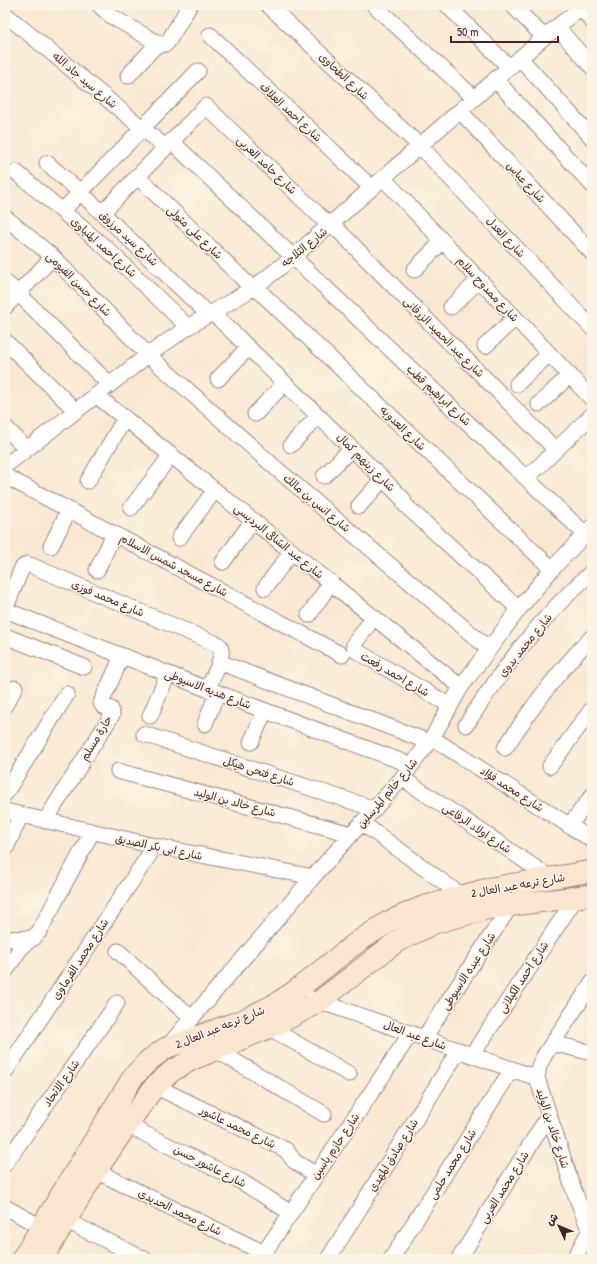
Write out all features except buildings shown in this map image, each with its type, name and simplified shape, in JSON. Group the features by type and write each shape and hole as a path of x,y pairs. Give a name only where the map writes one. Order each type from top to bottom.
{"street":[{"path":"99,5 114,10 157,44 166,44 190,5"},
{"name":"شارع الطحاوى","path":"268,5 420,146"},
{"path":"374,5 474,98"},
{"path":"447,5 514,63 592,138"},
{"path":"512,5 544,37"},
{"path":"583,6 592,21"},
{"name":"شارع الثلاجه","path":"5,466 148,355 188,327 254,288 293,257 495,79 557,26 583,6"},
{"name":"شارع سيد جاد الله","path":"5,14 143,128 168,144 293,257"},
{"path":"557,26 592,67"},
{"name":"شارع أحمد العلاف","path":"210,35 372,188"},
{"path":"128,76 157,44"},
{"path":"63,210 198,71"},
{"path":"495,79 592,185"},
{"name":"شارع حامد العربى","path":"168,144 204,107 208,107 331,225"},
{"name":"شارع عباس","path":"460,111 592,252"},
{"path":"102,213 168,144"},
{"name":"شارع العدل","path":"420,146 592,328"},
{"name":"شارع سيد مرزوق","path":"47,163 211,314"},
{"name":"شارع احمد المنياوى","path":"16,172 63,210 111,252 188,327"},
{"name":"شارع على متولى","path":"137,176 254,288"},
{"name":"شارع ممدوح سلام","path":"383,178 592,399"},
{"name":"شارع حسن الفيومى","path":"5,217 53,257 148,355"},
{"name":"شارع عبد الحميد الزرقانى","path":"331,225 556,450"},
{"path":"414,270 443,242"},
{"path":"5,307 53,257"},
{"name":"شارع ابراهيم قطب","path":"293,257 527,478 588,530"},
{"path":"451,307 479,280"},
{"path":"5,282 18,293 110,385"},
{"name":"شارع العدويه","path":"254,288 552,569"},
{"name":"شارع زينهم كمال","path":"211,314 384,479 403,499 405,505 519,609"},
{"path":"485,346 515,318"},
{"path":"5,342 76,411"},
{"path":"218,379 248,348"},
{"path":"517,384 549,354"},
{"name":"شارع انس بن مالك","path":"148,355 278,470 489,649"},
{"path":"539,404 570,375"},
{"path":"255,414 285,383"},
{"name":"شارع عبد الشافى البرديسى","path":"96,396 461,686"},
{"path":"527,478 592,415"},
{"path":"291,445 318,416"},
{"path":"88,481 125,418"},
{"path":"5,427 27,449"},
{"path":"324,476 352,448"},
{"path":"131,508 171,455"},
{"name":"شارع مسجد شمس الاسلام","path":"5,476 342,655"},
{"path":"359,506 384,479"},
{"path":"179,538 215,490"},
{"path":"51,546 69,510"},
{"path":"223,562 253,520"},
{"name":"شارع خاتم المرسلين","path":"166,1048 313,877 402,778 431,740 449,705 461,686 519,609 552,569 588,530"},
{"path":"97,570 114,534"},
{"path":"265,588 292,551"},
{"name":"شارع محمد فوزى","path":"5,609 22,568 27,564 30,564 219,645 222,652 204,724"},
{"name":"شارع محمد بدوى","path":"466,724 518,651 547,616 592,572"},
{"path":"309,615 331,582"},
{"name":"شارع هديه الاسيوطى","path":"5,609 212,691 411,765"},
{"name":"شارع احمد رفعت","path":"374,617 354,644 355,650 449,705"},
{"path":"5,636 84,667"},
{"path":"505,748 531,709 560,672 592,637"},
{"name":"حارة مسلم","path":"45,821 112,715 111,709 101,703 122,656"},
{"path":"219,662 431,740"},
{"path":"150,716 168,674"},
{"path":"5,705 15,688"},
{"path":"5,794 67,694"},
{"path":"550,766 592,709"},
{"path":"251,742 265,711"},
{"name":"شارع فتحى هيكل","path":"144,734 375,809"},
{"name":"شارع محمد فؤاد","path":"431,740 592,840"},
{"name":"شارع خالد بن الوليد","path":"118,770 351,834"},
{"name":"شارع اولاد الرفاعى","path":"402,778 552,879"},
{"path":"570,826 592,796"},
{"name":"شارع ابى بكر الصديق","path":"5,811 155,846 313,877"},
{"path":"5,850 21,815"},
{"path":"362,822 465,904"},
{"path":"5,972 20,949 39,932 92,832"},
{"name":"شارع محمد الفرماوى","path":"5,1072 155,846"},
{"name":"شارع ترعه عبد العال 2","path":"22,1259 41,1227 105,1142 127,1125 155,1086 172,1071 216,1050 270,1028 320,1001 396,942 434,923 465,904 521,883 552,879 592,871"},
{"name":"شارع ترعه عبد العال 2","path":"42,1259 96,1171 105,1142 133,1077 148,1061 166,1048 243,1020 272,1006 294,992 356,943 388,922 422,907 465,904 511,905 584,897"},
{"name":"شارع أحمد الكيلانى","path":"465,1053 584,897"},
{"name":"شارع عبده الاسيوطى","path":"418,1036 511,905"},
{"path":"5,939 34,938"},
{"path":"118,950 192,1019"},
{"name":"شارع خالد بن الوليد","path":"590,989 552,1043 539,1066 537,1078 573,1188 591,1235"},
{"name":"شارع عبد العال","path":"294,992 537,1078"},
{"name":"شارع الاتحاد","path":"5,1164 117,1003"},
{"path":"270,1028 349,1074"},
{"name":"شارع حازم ياسين","path":"262,1256 316,1174 418,1036"},
{"path":"552,1043 592,1053"},
{"path":"216,1050 324,1114"},
{"name":"شارع صادق المهدى","path":"328,1259 465,1053"},
{"name":"شارع محمد حلمى","path":"392,1259 512,1069"},
{"name":"شارع محمد عاشور","path":"155,1086 286,1150 294,1161 316,1174"},
{"name":"شارع محمد العربى","path":"459,1259 549,1115"},
{"name":"شارع عاشور حسن","path":"127,1125 242,1182 291,1212"},
{"name":"شارع محمد الحديدى","path":"96,1171 262,1256"},
{"path":"5,1207 41,1227"},
{"path":"65,1220 144,1259"},
{"path":"574,1259 591,1235"}]}
